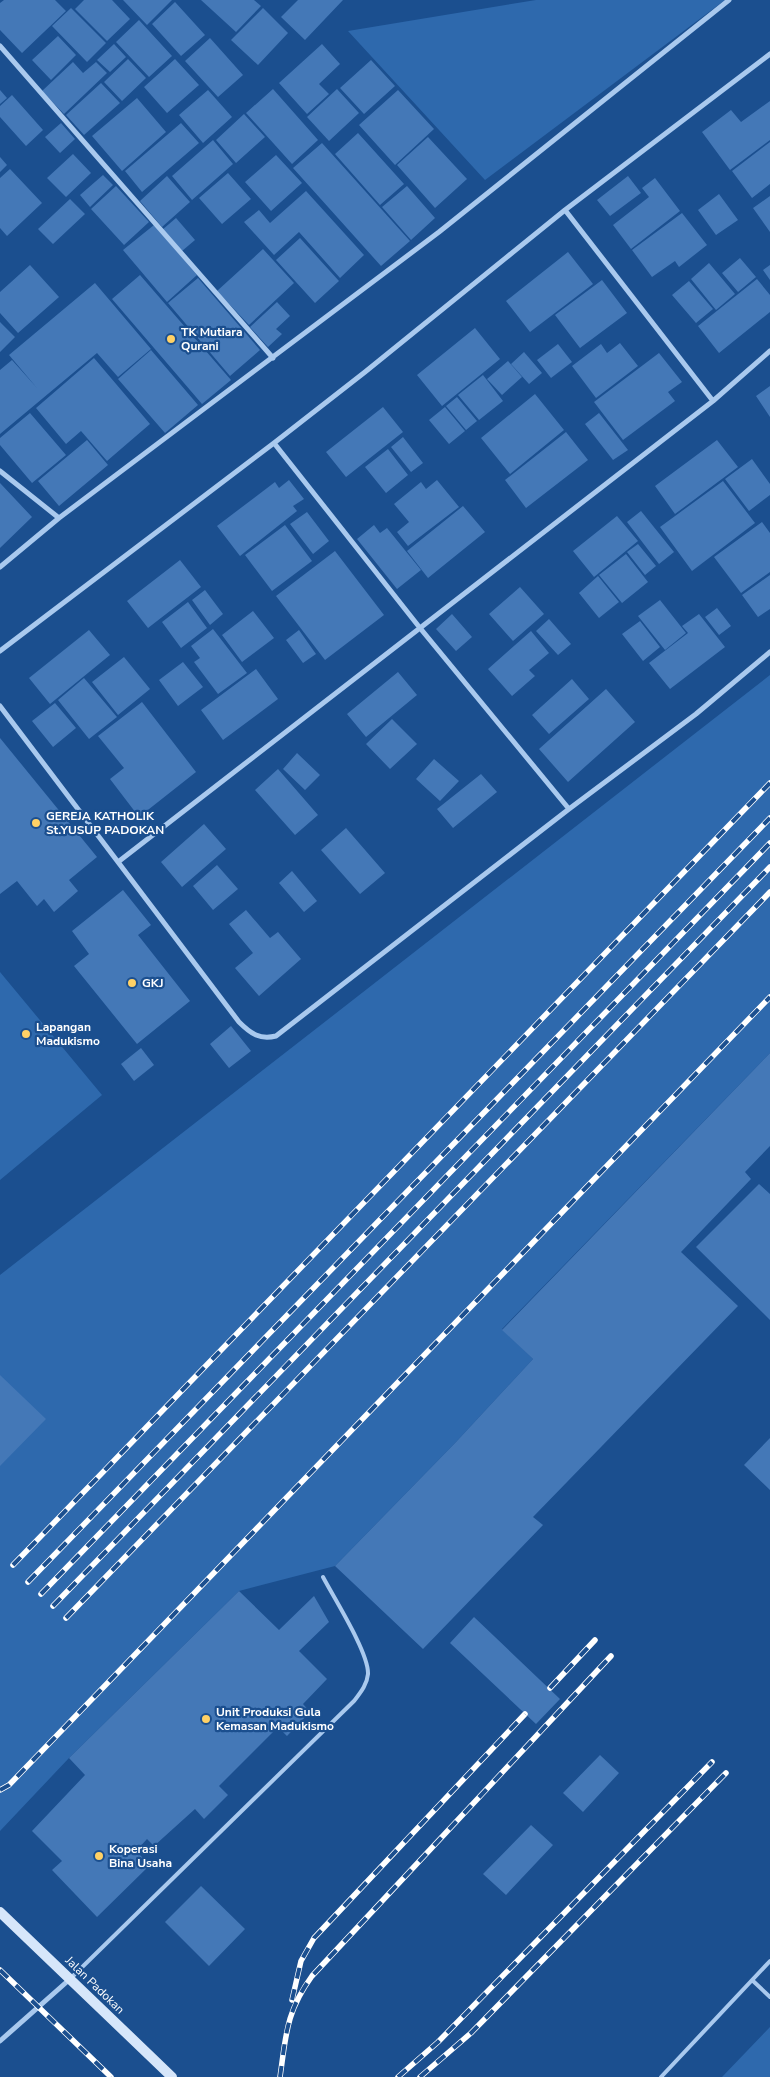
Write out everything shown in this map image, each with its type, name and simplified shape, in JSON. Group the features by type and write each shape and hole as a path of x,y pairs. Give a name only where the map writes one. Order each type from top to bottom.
{"street":[{"path":"0,567 59,518 439,232 729,0"},
{"path":"0,46 273,358"},
{"path":"0,651 274,443 565,210 770,54"},
{"path":"565,210 713,401"},
{"path":"118,862 713,401 770,351"},
{"path":"274,443 420,628 569,809"},
{"path":"0,471 59,518"},
{"path":"0,706 239,1022 256,1036 268,1038 276,1036 569,809 696,714 770,652"},
{"name":"Jalan Padokan","path":"0,1912 172,2077"},
{"path":"0,2042 70,1979"}],"lane":[{"path":"70,1979 327,1728 364,1688 368,1674 366,1658 323,1577"},
{"path":"661,2077 770,1960"},
{"path":"752,1980 770,1997"}],"shaded area":[{"path":"536,0 725,0 485,180 348,31"},
{"path":"770,675 770,1053 502,1329 533,1359 456,1442 335,1566 239,1591 69,1758 0,1831 0,1275"},
{"name":"Lapangan Madukismo","path":"0,972 102,1095 0,1180"},
{"path":"770,2027 770,2077 722,2077"}],"building":[{"path":"4,0 55,0 66,11 22,53 0,30 0,3"},
{"path":"84,0 112,0 130,19 107,41 75,9"},
{"path":"123,0 172,0 147,25"},
{"path":"201,0 254,0 261,6 236,32"},
{"path":"298,0 343,0 305,40 281,17"},
{"path":"175,2 205,35 181,56 152,24"},
{"path":"71,8 106,43 87,62 52,26"},
{"path":"263,8 288,33 258,65 231,40"},
{"path":"139,20 172,56 149,77 116,42"},
{"path":"58,36 76,55 51,80 32,60"},
{"path":"210,38 243,75 218,97 185,61"},
{"path":"114,44 126,57 110,72 97,60"},
{"path":"322,44 340,64 319,84 329,94 307,114 279,83"},
{"path":"128,59 146,78 122,101 104,82"},
{"path":"175,59 199,85 167,113 144,87"},
{"path":"371,60 395,86 364,114 340,88"},
{"path":"73,62 83,73 96,62 107,73 64,114 42,91"},
{"path":"101,83 120,103 84,135 66,115"},
{"path":"273,89 318,140 292,164 246,113"},
{"path":"337,89 359,113 329,141 307,117"},
{"path":"0,90 7,98 0,104"},
{"path":"208,90 232,117 203,143 179,115"},
{"path":"398,90 434,129 395,165 359,125"},
{"path":"12,95 43,130 26,146 0,117 0,106"},
{"path":"137,98 166,132 122,171 92,136"},
{"path":"770,101 770,140 730,170 702,132 731,110 741,122"},
{"path":"244,114 265,137 236,163 216,140"},
{"path":"61,123 75,139 60,153 45,137"},
{"path":"181,123 199,143 142,192 125,171"},
{"path":"358,133 404,184 380,205 335,154"},
{"path":"428,137 467,179 435,208 397,165"},
{"path":"213,140 233,164 192,200 172,176"},
{"path":"770,142 770,184 752,198 732,171"},
{"path":"322,143 410,241 381,266 293,168"},
{"path":"73,154 91,173 66,197 47,178"},
{"path":"276,155 302,183 271,211 245,182"},
{"path":"0,157 7,165 0,172"},
{"path":"10,169 42,203 7,236 0,228 0,178"},
{"path":"228,173 251,199 222,224 199,198"},
{"path":"103,175 113,185 90,207 80,195"},
{"path":"167,176 190,202 162,227 140,201"},
{"path":"628,176 641,193 610,216 597,200"},
{"path":"655,178 680,211 631,249 613,225 649,197 642,188"},
{"path":"116,186 149,222 124,245 91,209"},
{"path":"407,186 435,218 411,240 382,207"},
{"path":"306,191 364,255 340,278 299,232 274,255 244,222 259,210 270,223"},
{"path":"719,194 738,220 716,235 698,210"},
{"path":"770,196 770,232 753,208"},
{"path":"70,199 85,214 53,244 38,229"},
{"path":"682,213 707,245 679,267 675,261 652,277 632,250"},
{"path":"176,218 195,240 182,251 162,230"},
{"path":"154,225 197,275 167,302 123,250"},
{"path":"300,238 339,281 315,303 276,260"},
{"path":"263,249 294,283 249,325 217,291"},
{"path":"568,252 593,284 530,332 506,301"},
{"path":"740,258 756,277 738,292 722,273"},
{"path":"709,263 735,294 716,310 691,279"},
{"path":"30,265 59,297 18,333 0,313 0,292"},
{"path":"770,265 770,280 763,270"},
{"name":"TK Mutiara Qurani","path":"140,275 231,380 202,404 112,299"},
{"path":"198,278 260,350 230,376 168,303"},
{"path":"757,279 770,295 770,312 719,353 698,326"},
{"path":"602,280 627,313 580,348 555,315"},
{"path":"689,281 713,309 696,323 672,295"},
{"path":"95,283 151,349 118,377 97,353 0,434 0,370 12,360 37,388 9,355"},
{"path":"277,302 290,316 276,329 282,334 268,347 250,327"},
{"path":"0,322 15,337 0,352"},
{"path":"475,328 500,359 442,406 417,375"},
{"path":"620,343 638,366 596,398 572,366 601,344 607,353"},
{"path":"558,344 572,362 551,378 537,360"},
{"path":"151,350 198,405 165,433 118,379"},
{"path":"524,352 542,373 529,384 511,364"},
{"path":"659,353 682,382 668,392 675,401 623,440 594,402"},
{"path":"94,358 150,424 107,461 81,431 66,444 36,408"},
{"path":"508,361 522,377 502,395 487,379"},
{"path":"483,375 503,401 479,420 458,395"},
{"path":"770,386 770,417 756,396"},
{"path":"535,394 564,430 510,474 481,438"},
{"path":"457,397 477,421 466,430 446,406"},
{"path":"383,407 403,432 346,477 326,452"},
{"path":"445,407 465,431 449,444 429,420"},
{"path":"30,413 66,455 32,483 0,445 0,438"},
{"path":"599,413 628,450 613,460 585,424"},
{"path":"566,432 588,460 526,508 505,480"},
{"path":"403,437 423,463 411,472 391,447"},
{"path":"87,440 108,465 59,506 38,481"},
{"path":"717,440 738,467 675,514 655,486"},
{"path":"388,449 408,475 386,493 365,467"},
{"path":"752,459 770,484 770,495 749,511 725,479"},
{"path":"289,480 304,499 293,506 297,511 240,556 217,526 275,482 279,488"},
{"path":"437,480 459,507 408,546 397,532 409,522 394,504 421,482 426,489"},
{"path":"723,481 755,523 692,571 660,527"},
{"path":"0,483 32,517 0,548"},
{"path":"463,506 485,532 428,578 407,551"},
{"path":"641,511 674,552 659,564 627,522"},
{"path":"307,512 329,541 313,554 290,524"},
{"path":"617,516 638,541 594,577 573,551"},
{"path":"762,522 770,533 770,572 741,593 714,557"},
{"path":"285,525 312,561 272,591 245,555"},
{"path":"374,525 380,533 387,528 421,570 397,589 357,539"},
{"path":"638,544 656,566 645,575 627,552"},
{"path":"335,551 384,615 325,660 276,596"},
{"path":"626,554 648,582 622,603 599,575"},
{"path":"180,560 201,587 148,628 127,601"},
{"path":"770,575 770,609 758,617 742,595"},
{"path":"598,576 619,602 599,618 579,593"},
{"path":"520,587 544,614 513,641 489,614"},
{"path":"205,590 223,614 210,625 192,600"},
{"path":"660,600 686,633 665,650 638,616"},
{"path":"188,602 207,628 181,648 162,622"},
{"path":"717,608 731,626 719,635 705,617"},
{"path":"253,611 274,638 242,662 222,635"},
{"path":"452,614 472,637 456,651 436,629"},
{"path":"699,614 725,647 670,689 649,663 688,633 682,626"},
{"path":"549,619 571,644 558,655 536,631"},
{"path":"640,621 660,647 643,661 622,634"},
{"path":"213,629 247,673 218,694 194,662 200,658 191,646"},
{"path":"89,630 110,655 50,704 29,678"},
{"path":"299,630 316,654 303,663 286,640"},
{"path":"531,631 549,653 529,670 535,676 512,696 488,669"},
{"path":"124,657 150,689 118,715 92,682"},
{"path":"183,662 203,687 178,706 159,680"},
{"path":"256,669 278,699 223,740 201,710"},
{"path":"398,672 417,695 366,737 347,714"},
{"path":"84,678 117,717 89,739 58,700"},
{"path":"572,679 589,699 549,734 532,715"},
{"path":"606,689 635,722 568,782 539,749"},
{"path":"142,702 196,772 139,817 110,779 124,768 98,736"},
{"path":"55,703 76,728 53,747 32,721"},
{"path":"392,719 417,744 390,769 366,744"},
{"path":"0,738 97,857 69,880 78,891 54,912 44,899 37,906 17,881 0,894"},
{"path":"297,753 320,775 305,790 283,769"},
{"path":"434,759 459,781 440,801 416,779"},
{"path":"278,769 318,815 295,835 255,790"},
{"path":"481,774 497,792 453,828 437,809"},
{"path":"204,824 226,849 182,887 161,862"},
{"path":"346,828 385,873 360,894 321,850"},
{"path":"217,865 238,889 213,910 193,886"},
{"path":"292,871 317,901 304,912 279,883"},
{"name":"GKJ","path":"123,890 151,925 138,935 190,1001 137,1044 74,966 89,954 72,931"},
{"path":"246,910 270,938 278,932 301,959 259,996 235,968 253,953 229,924"},
{"path":"231,1026 251,1051 229,1068 210,1044"},
{"path":"141,1048 154,1065 134,1081 121,1064"},
{"path":"770,1053 770,1146 745,1172 751,1179 681,1252 738,1306 533,1517 543,1525 423,1649 335,1566 456,1442 533,1359 502,1330"},
{"path":"759,1184 770,1194 770,1320 696,1247"},
{"path":"0,1375 46,1419 0,1466"},
{"path":"770,1438 770,1490 744,1465"},
{"name":"Unit Produksi Gula Kemasan Madukismo","path":"239,1591 279,1630 314,1596 329,1622 299,1651 327,1679 303,1704 310,1712 287,1736 278,1727 219,1786 228,1795 204,1819 195,1809 154,1846 147,1839 136,1851 150,1865 97,1917 52,1870 62,1861 32,1831 85,1775 69,1758"},
{"path":"474,1617 560,1699 536,1724 450,1643"},
{"path":"600,1755 619,1773 583,1812 563,1793"},
{"path":"531,1825 553,1845 506,1895 483,1874"},
{"path":"201,1886 245,1929 209,1966 165,1922"}],"railway":[{"path":"13,1565 770,783"},
{"path":"28,1582 770,818"},
{"path":"41,1594 770,843"},
{"path":"53,1606 770,867"},
{"path":"66,1618 770,892"},
{"path":"0,1790 9,1785 770,997"},
{"path":"550,1688 595,1640"},
{"path":"280,2077 288,2024 297,2001 312,1976 611,1656"},
{"path":"292,2000 301,1961 314,1938 525,1714"},
{"path":"398,2077 438,2042 712,1762"},
{"path":"420,2077 471,2033 726,1773"},
{"path":"0,1970 111,2077"}],"place":[{"name":"TK Mutiara Qurani","path":"171,339"},
{"name":"GEREJA KATHOLIK St.YUSUP PADOKAN","path":"36,823"},
{"name":"GKJ","path":"132,983"},
{"name":"Lapangan Madukismo","path":"26,1034"},
{"name":"Unit Produksi Gula Kemasan Madukismo","path":"206,1719"},
{"name":"Koperasi Bina Usaha","path":"99,1856"}]}
